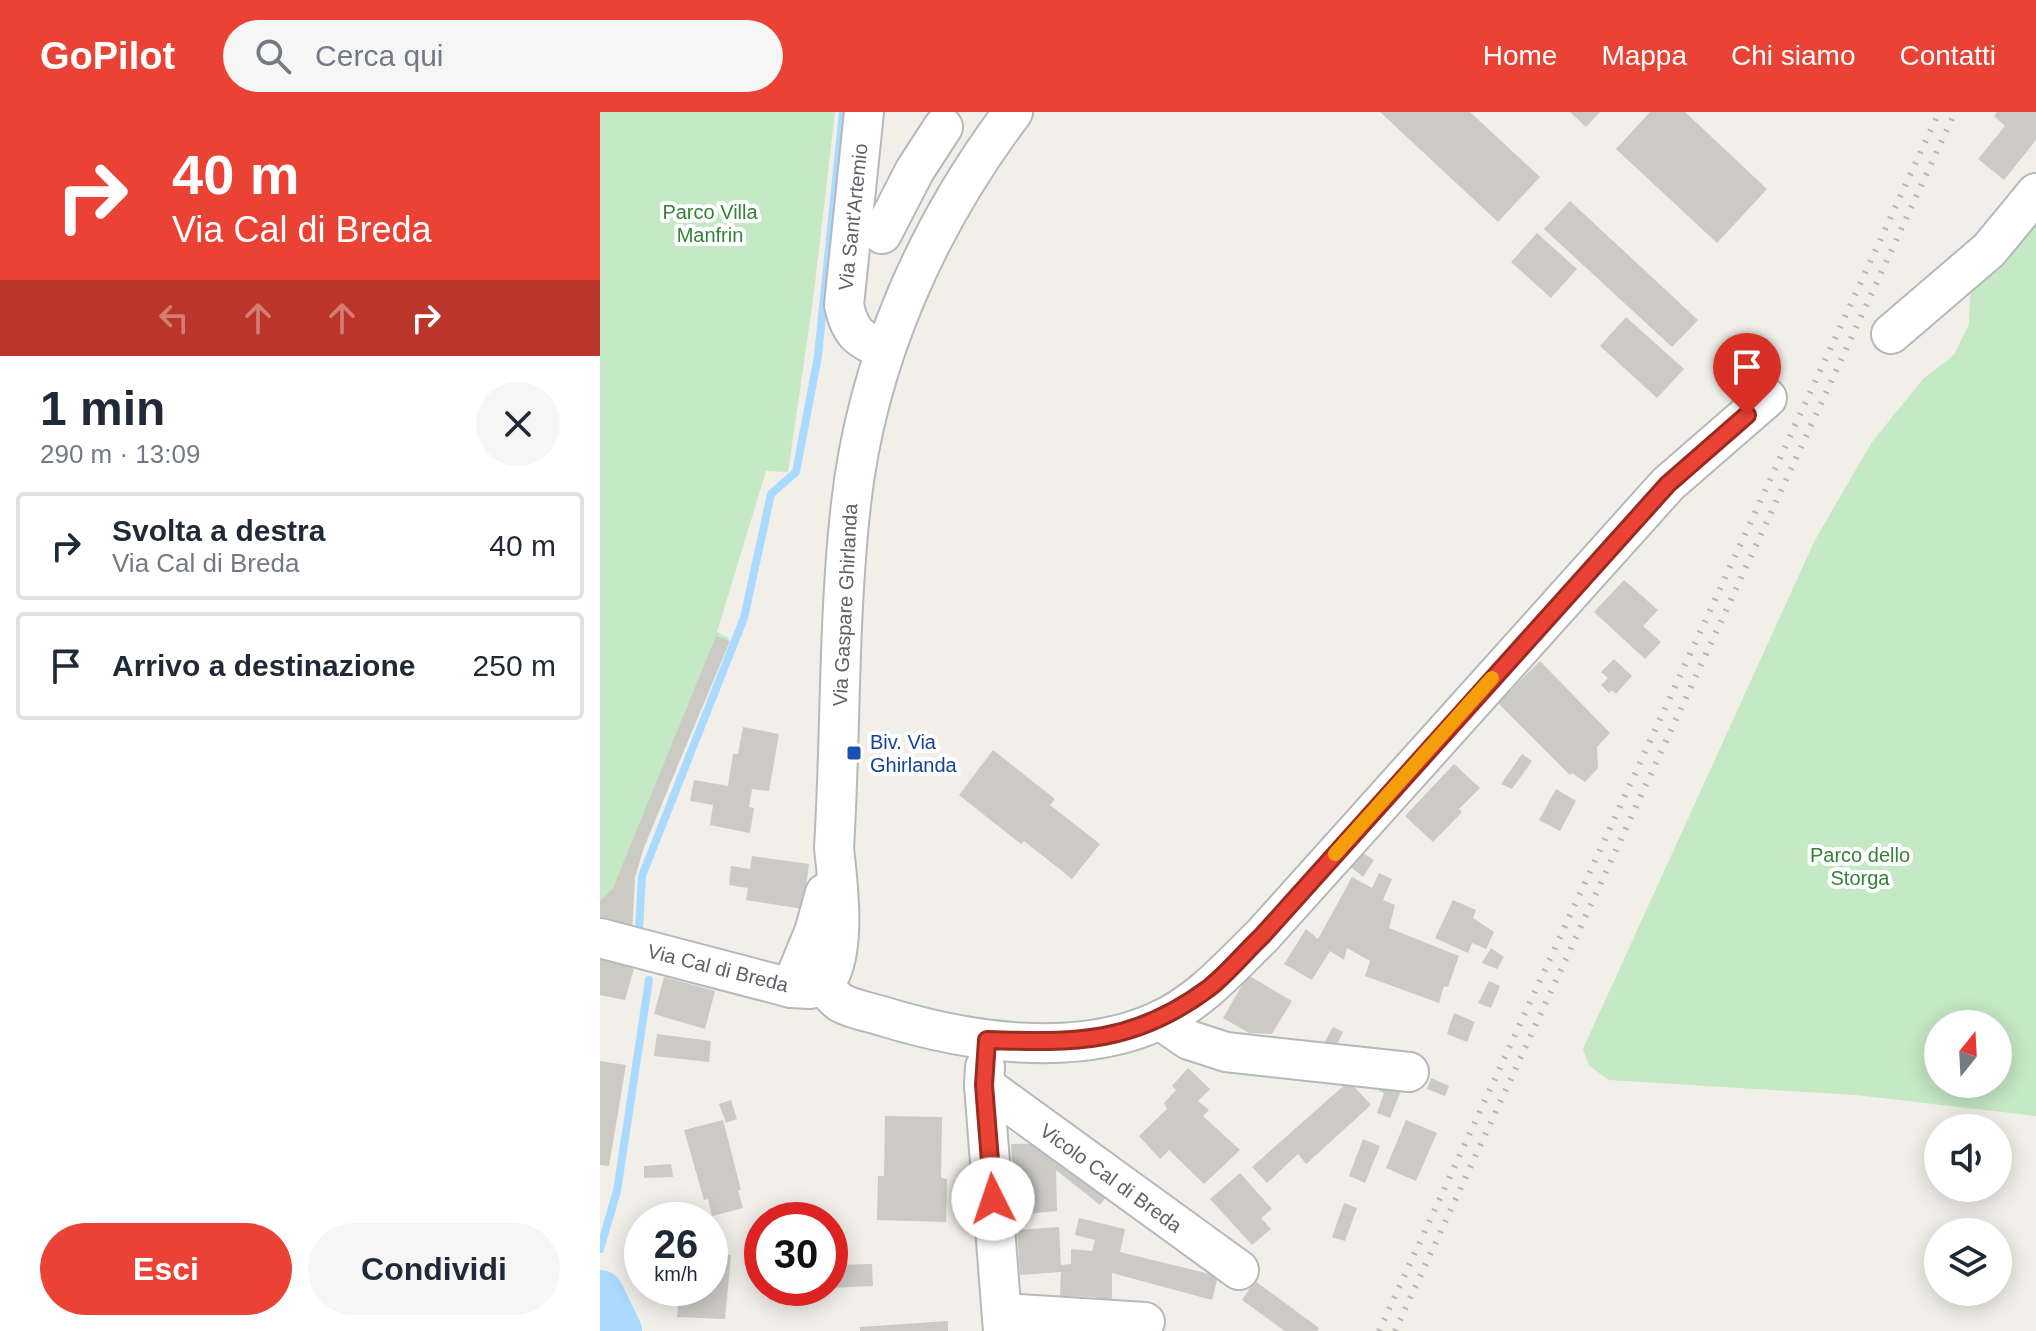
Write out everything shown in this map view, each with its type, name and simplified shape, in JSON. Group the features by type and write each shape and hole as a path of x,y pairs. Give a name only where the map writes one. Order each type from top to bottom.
{"street":[{"name":"Via Sant'Artemio","path":"864,112 844,305 847,318 874,346"},
{"name":"Via Gaspare Ghirlanda","path":"807,987 814,932 834,848 845,566 851,501 874,346 953,199 1013,112"},
{"path":"882,234 915,170 943,127"},
{"path":"1891,334 1989,250 2036,193"},
{"name":"Via Cal di Breda","path":"600,938 807,987 841,1003 913,1025 987,1040 1090,1040 1136,1030 1160,1020 1211,986 1262,936 1668,484 1767,398"},
{"path":"1160,1020 1189,1040 1226,1052 1409,1072"},
{"path":"987,1040 984,1085 1002,1322 1145,1322"},
{"name":"Vicolo Cal di Breda","path":"984,1085 1239,1270"}],"green space":[{"name":"Parco Villa Manfrin","path":"600,112 835,112 813,300 788,472 766,471 717,632 729,638 633,876 600,922"},
{"name":"Parco dello Storga","path":"2036,221 2036,1116 1856,1095 1609,1080 1589,1066 1583,1049 1815,540 1872,442 1923,379 1954,355 1969,324 1970,297 1978,273"}],"building":[{"path":"1380,112 1470,112 1540,177 1498,222"},
{"path":"1570,112 1600,112 1586,127"},
{"path":"1650,112 1685,112 1767,189 1717,243 1616,149"},
{"path":"1997,112 2036,112 2036,140 2004,180 1978,159 2005,126 1994,116"},
{"path":"1570,201 1698,320 1672,347 1544,229"},
{"path":"1537,233 1577,269 1551,298 1511,262"},
{"path":"1626,317 1684,369 1657,398 1600,346"},
{"path":"1624,580 1658,610 1643,626 1661,642 1645,659 1594,612"},
{"path":"716,636 730,641 644,846 635,878 632,932 600,922 600,901 613,888"},
{"path":"1614,659 1632,676 1616,694 1612,690 1609,693 1601,685 1608,678 1601,672"},
{"path":"1540,661 1610,733 1597,747 1598,768 1585,782 1572,773 1570,775 1498,703"},
{"path":"743,727 779,734 769,791 752,789 749,807 754,808 750,833 710,825 713,805 690,801 694,780 728,786 733,754 738,754"},
{"path":"993,750 1055,799 1050,805 1100,844 1072,879 959,795"},
{"path":"1522,754 1532,761 1512,789 1501,784"},
{"path":"1454,764 1480,788 1433,842 1405,816"},
{"path":"1556,789 1576,801 1560,831 1539,820"},
{"path":"1361,852 1374,860 1363,877 1351,867"},
{"path":"752,856 809,864 803,909 746,900 748,888 729,885 731,866 750,869"},
{"path":"1379,873 1392,879 1383,900 1395,905 1389,928 1459,956 1439,1003 1365,976 1370,961 1347,948 1344,960 1330,951 1312,980 1284,964 1306,929 1318,939 1352,877 1372,888"},
{"path":"1453,900 1476,910 1473,918 1494,932 1486,949 1472,943 1468,953 1435,938"},
{"path":"1491,948 1504,957 1497,969 1482,963"},
{"path":"600,957 635,965 625,1000 600,995"},
{"path":"1248,975 1292,1001 1272,1034 1249,1033 1223,1018"},
{"path":"664,977 715,991 705,1029 654,1014"},
{"path":"1489,981 1500,986 1491,1008 1478,1003"},
{"path":"1454,1013 1475,1022 1467,1042 1447,1034"},
{"path":"1333,1027 1343,1032 1334,1051 1323,1045"},
{"path":"657,1034 711,1041 709,1062 654,1056"},
{"path":"600,1061 626,1065 609,1166 600,1165"},
{"path":"1188,1068 1210,1089 1198,1101 1209,1110 1203,1116 1240,1150 1204,1184 1169,1150 1160,1159 1139,1136 1167,1109 1164,1103 1176,1090 1172,1086"},
{"path":"1382,1076 1405,1081 1390,1118 1377,1113 1384,1093 1379,1091"},
{"path":"1431,1078 1449,1086 1445,1096 1427,1089"},
{"path":"1349,1081 1371,1105 1306,1164 1298,1154 1267,1183 1252,1167"},
{"path":"731,1100 737,1119 726,1123 719,1104"},
{"path":"885,1116 942,1117 941,1178 947,1179 946,1222 877,1220 878,1176 884,1176"},
{"path":"723,1120 743,1208 728,1212 728,1202 704,1200 684,1130"},
{"path":"1406,1120 1437,1133 1416,1181 1386,1168"},
{"path":"1363,1139 1380,1146 1365,1183 1349,1176"},
{"path":"1053,1143 1113,1188 1100,1205 1056,1170 1057,1211 1016,1215 1016,1210 1005,1212 1003,1190 1014,1189 1011,1144"},
{"path":"671,1164 673,1177 644,1178 644,1166"},
{"path":"1240,1173 1272,1209 1261,1218 1271,1229 1252,1245 1210,1199"},
{"path":"1344,1203 1357,1208 1345,1241 1332,1237"},
{"path":"1079,1218 1125,1229 1120,1252 1218,1276 1212,1300 1112,1273 1112,1304 1094,1304 1096,1297 1060,1296 1061,1272 1020,1275 1017,1230 1059,1227 1061,1265 1071,1264 1071,1249 1092,1251 1095,1240 1075,1235"},
{"path":"728,1255 731,1255 728,1287"},
{"path":"872,1264 873,1286 848,1287 848,1265"},
{"path":"1255,1281 1319,1328 1317,1331 1285,1331 1242,1300"},
{"path":"678,1306 726,1306 725,1319 677,1317"},
{"path":"948,1321 948,1331 860,1331 860,1327"}],"waterway":[{"path":"639,929 642,876 744,618 771,494 796,472 818,356 843,112"},
{"path":"600,1249 617,1191 649,980"},
{"path":"600,1294 618,1331"}],"railway":[{"path":"1379,1331 1939,112"},
{"path":"1395,1331 1955,112"}],"slow traffic":[{"path":"1335,854 1492,678"}],"place":[{"name":"Biv. Via Ghirlanda","path":"854,753"}],"route":[{"path":"993,1199 984,1085 987,1040 1064,1041 1112,1036 1160,1020 1211,986 1262,936 1668,484 1747,415"}]}
